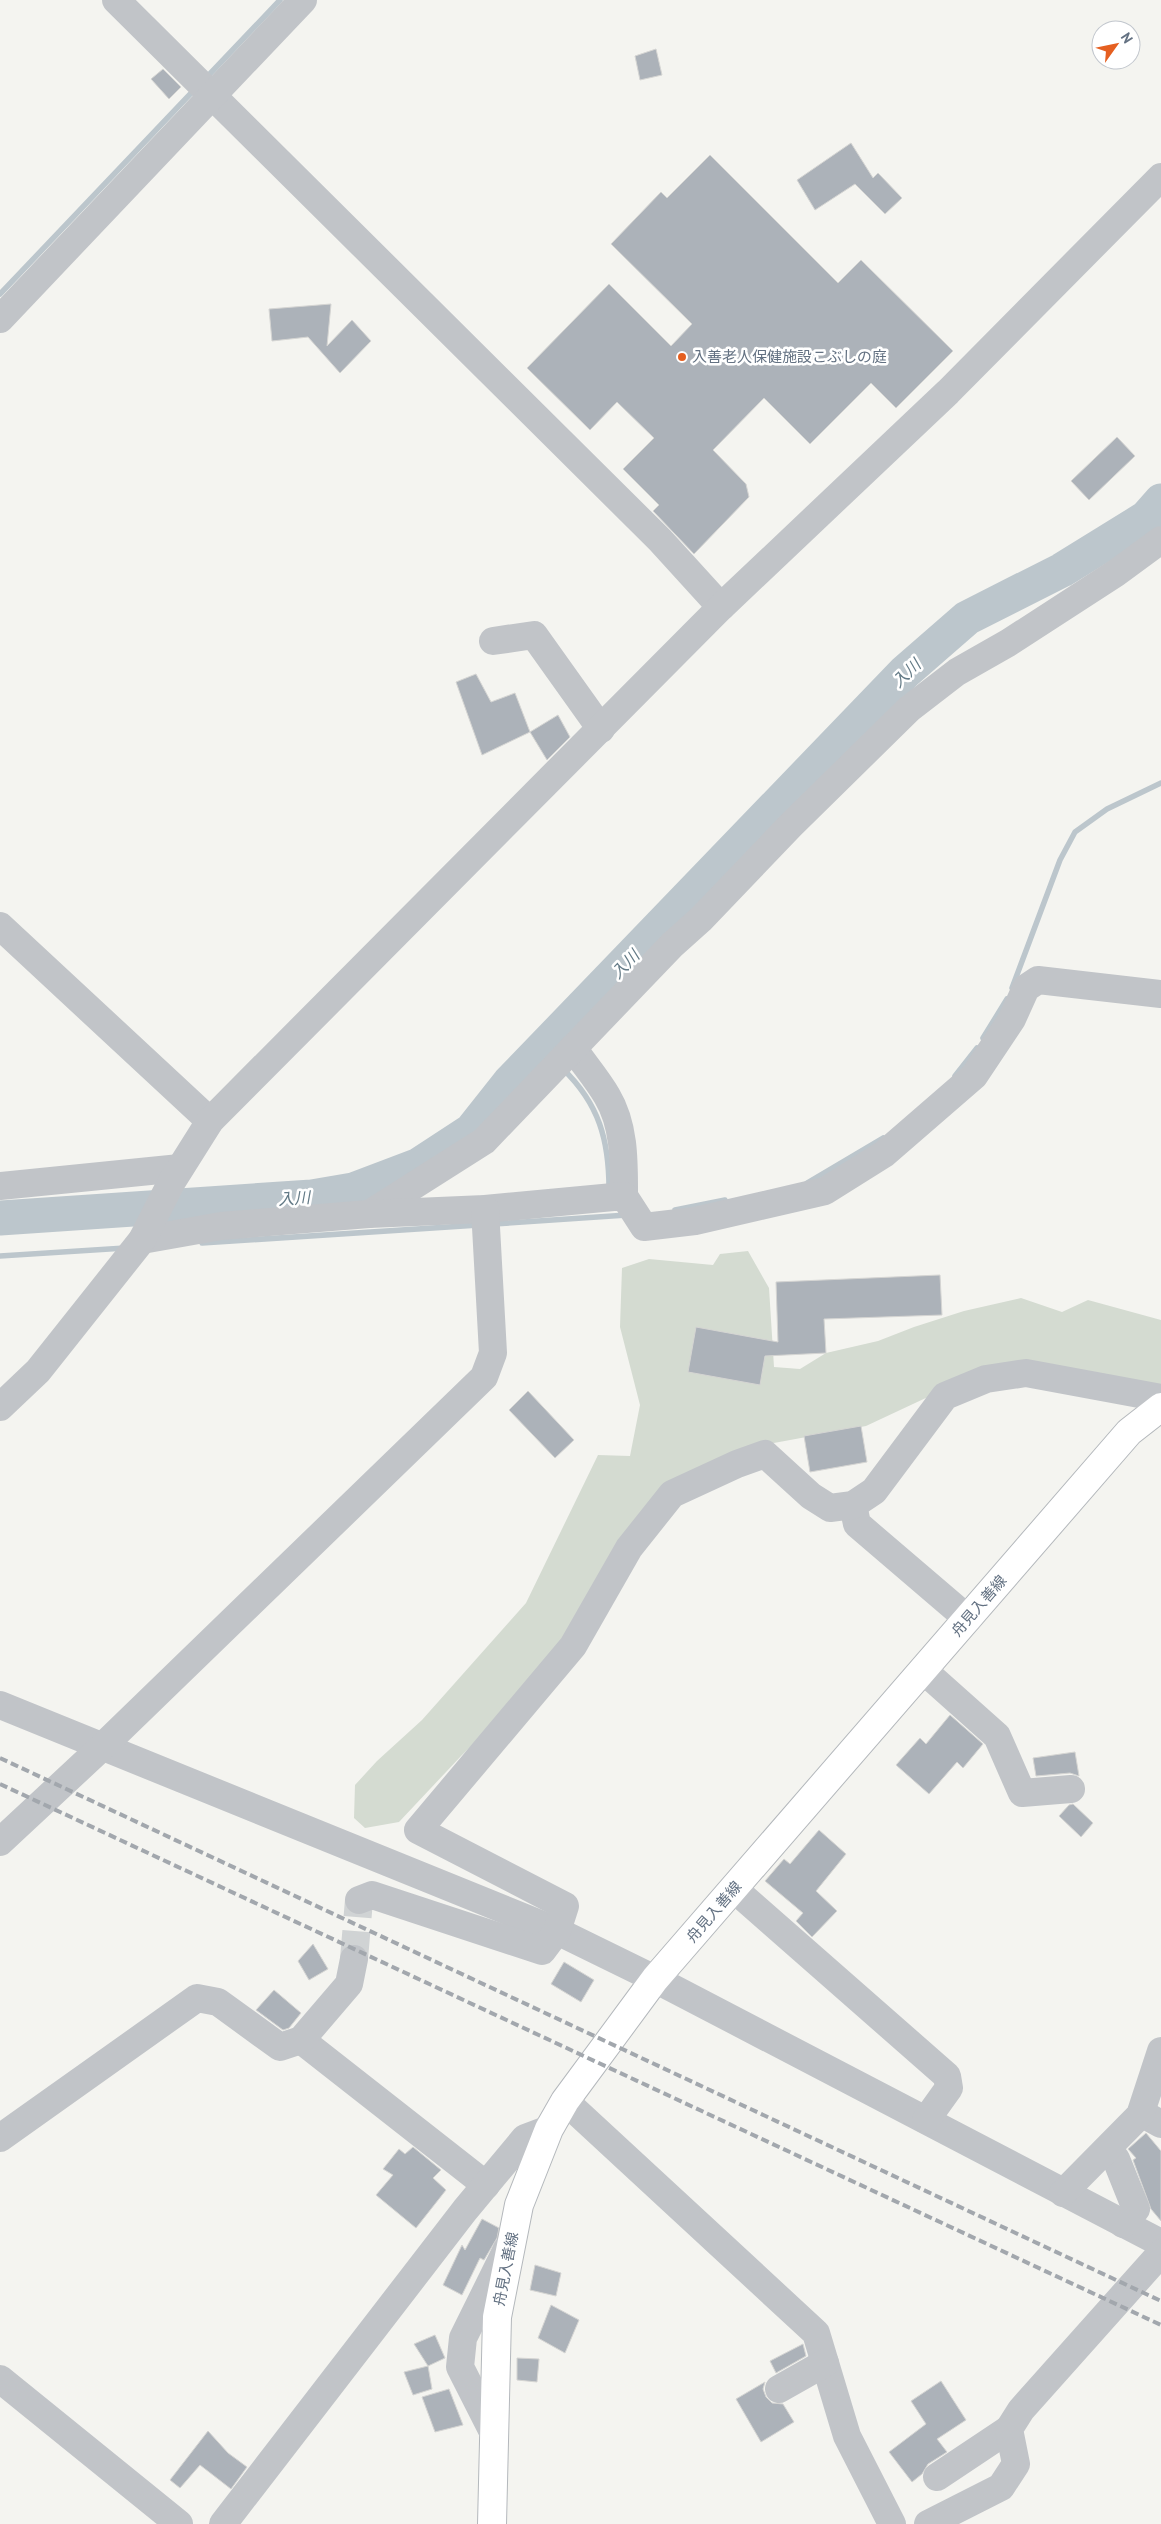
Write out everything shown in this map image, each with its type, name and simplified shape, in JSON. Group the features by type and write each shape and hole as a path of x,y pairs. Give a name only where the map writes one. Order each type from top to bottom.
{"main road":[{"name":"舟見入善線","path":"492,2524 497,2317 519,2205 549,2129 564,2101 655,1979 1129,1432 1161,1407"}],"street":[{"path":"116,0 660,540 721,607"},
{"path":"0,319 303,0"},
{"path":"0,1407 38,1371 145,1233 176,1176 210,1121 721,607 948,392 1161,177"},
{"path":"369,1214 484,1141 672,945 701,919 790,826 909,709 957,672 1008,643 1116,573 1161,540"},
{"path":"493,641 534,635 601,728"},
{"path":"0,926 210,1121"},
{"path":"573,1048 608,1098 619,1127 624,1158 624,1196 644,1227 695,1221 826,1192 884,1154 974,1076 1012,1019 1026,988 1038,980 1161,994"},
{"path":"0,1186 176,1176"},
{"path":"145,1233 369,1214 485,1209 624,1196"},
{"path":"0,1842 102,1748 484,1377 493,1353 485,1209"},
{"path":"359,1900 372,1896 542,1951 557,1931 565,1906 418,1830 573,1646 629,1548 672,1494 737,1464 764,1454 811,1496 830,1508 852,1505 874,1491 945,1396 986,1379 1026,1372 1161,1398"},
{"path":"852,1505 857,1524 968,1619"},
{"path":"923,1670 997,1736 1022,1794 1071,1789"},
{"path":"0,1705 557,1931 655,1979 1161,2243"},
{"path":"734,1889 947,2076 948,2088 926,2120"},
{"path":"0,2138 197,1998 218,2002 280,2047 301,2040 349,1984 354,1959"},
{"path":"301,2040 486,2184"},
{"path":"1063,2193 1151,2119 1161,2051"},
{"path":"564,2101 816,2333 848,2436 892,2524"},
{"path":"224,2524 486,2184 525,2138 549,2129"},
{"path":"1116,2159 1136,2209 1123,2224"},
{"path":"494,2434 460,2367 463,2338 513,2235"},
{"path":"937,2477 1010,2429 1021,2410 1161,2253"},
{"path":"461,2357 496,2356"},
{"path":"779,2389 825,2363"},
{"path":"0,2379 179,2524"},
{"path":"928,2524 1001,2487 1016,2464 1010,2429"}],"shaded area":[{"path":"748,1251 769,1288 774,1367 800,1369 826,1353 878,1341 964,1311 1021,1298 1062,1312 1088,1300 1161,1320 1161,1384 1149,1388 977,1374 866,1426 763,1445 692,1471 514,1704 462,1755 399,1822 365,1828 354,1818 355,1785 377,1761 422,1720 526,1603 598,1455 630,1456 640,1405 620,1327 622,1268 649,1259 713,1265 720,1254"}],"building":[{"path":"656,49 662,75 640,80 635,56"},
{"path":"163,69 181,87 169,99 151,79"},
{"path":"851,143 873,178 878,173 902,198 885,214 855,184 815,210 797,180"},
{"name":"入善老人保健施設こぶしの庭","path":"710,155 838,283 861,260 953,351 896,408 871,383 810,444 764,398 713,450 746,484 749,497 694,554 653,511 659,505 623,469 654,438 617,402 590,430 527,368 609,284 671,346 692,324 611,244 661,192 667,198"},
{"path":"331,304 327,346 352,320 371,341 340,373 308,337 272,341 269,309"},
{"path":"1117,437 1135,456 1089,500 1071,481"},
{"path":"476,674 491,702 515,693 530,732 482,755 456,682"},
{"path":"558,715 570,737 547,760 530,732"},
{"path":"940,1275 942,1315 824,1319 826,1353 765,1356 760,1385 688,1372 696,1327 778,1342 776,1282"},
{"path":"528,1391 574,1440 555,1458 509,1410"},
{"path":"861,1426 867,1462 810,1472 804,1436"},
{"path":"950,1715 983,1744 963,1768 957,1762 929,1794 896,1765 920,1738 926,1744"},
{"path":"1075,1752 1079,1776 1070,1773 1036,1776 1033,1758"},
{"path":"1073,1804 1093,1823 1081,1837 1059,1816 1069,1805"},
{"path":"819,1830 846,1854 816,1891 837,1911 812,1937 796,1921 803,1913 765,1881 784,1859 790,1864"},
{"path":"313,1944 328,1969 309,1980 298,1961"},
{"path":"564,1962 594,1980 581,2002 551,1984"},
{"path":"274,1990 301,2013 289,2028 283,2030 256,2010"},
{"path":"1146,2133 1161,2151 1161,2221 1151,2209 1133,2160 1136,2158 1128,2149"},
{"path":"413,2147 441,2170 433,2178 446,2190 416,2228 376,2195 393,2175 383,2169 399,2149 405,2154"},
{"path":"482,2219 499,2228 497,2238 484,2260 480,2258 462,2295 443,2285 462,2245 465,2250"},
{"path":"535,2265 561,2273 556,2296 530,2290"},
{"path":"551,2305 579,2320 565,2353 538,2338"},
{"path":"435,2335 445,2358 428,2366 414,2344"},
{"path":"803,2344 806,2356 776,2373 770,2361"},
{"path":"517,2358 539,2359 537,2382 517,2380"},
{"path":"428,2366 432,2389 413,2395 404,2372"},
{"path":"941,2381 966,2420 937,2439 947,2452 928,2464 922,2474 912,2482 889,2452 926,2424 911,2401"},
{"path":"765,2382 763,2389 766,2397 772,2403 783,2404 794,2422 761,2442 736,2399"},
{"path":"449,2389 463,2425 435,2432 422,2397"},
{"path":"208,2431 228,2453 247,2467 231,2489 200,2465 180,2488 170,2480"}],"waterway":[{"path":"205,79 280,0"},
{"path":"0,294 195,89"},
{"name":"入川","path":"0,1218 312,1197 353,1190 419,1165 471,1131 509,1083 905,672 967,618 1062,570 1146,518 1161,501"},
{"path":"1012,988 1060,860 1075,832 1107,809 1161,783"},
{"path":"983,1038 1007,999"},
{"path":"543,1048 553,1059"},
{"path":"955,1076 977,1048"},
{"path":"563,1069 585,1096 600,1124 607,1154 609,1189"},
{"path":"807,1183 883,1138"},
{"path":"675,1210 725,1200"},
{"path":"494,1224 627,1215"},
{"path":"202,1243 479,1225"},
{"path":"0,1256 125,1248"}],"tunnel":[{"path":"354,1959 359,1900"}],"railway":[{"path":"0,1758 1161,2301"},
{"path":"0,1784 1161,2325"}],"place":[{"name":"入善老人保健施設こぶしの庭","path":"682,357"}]}
